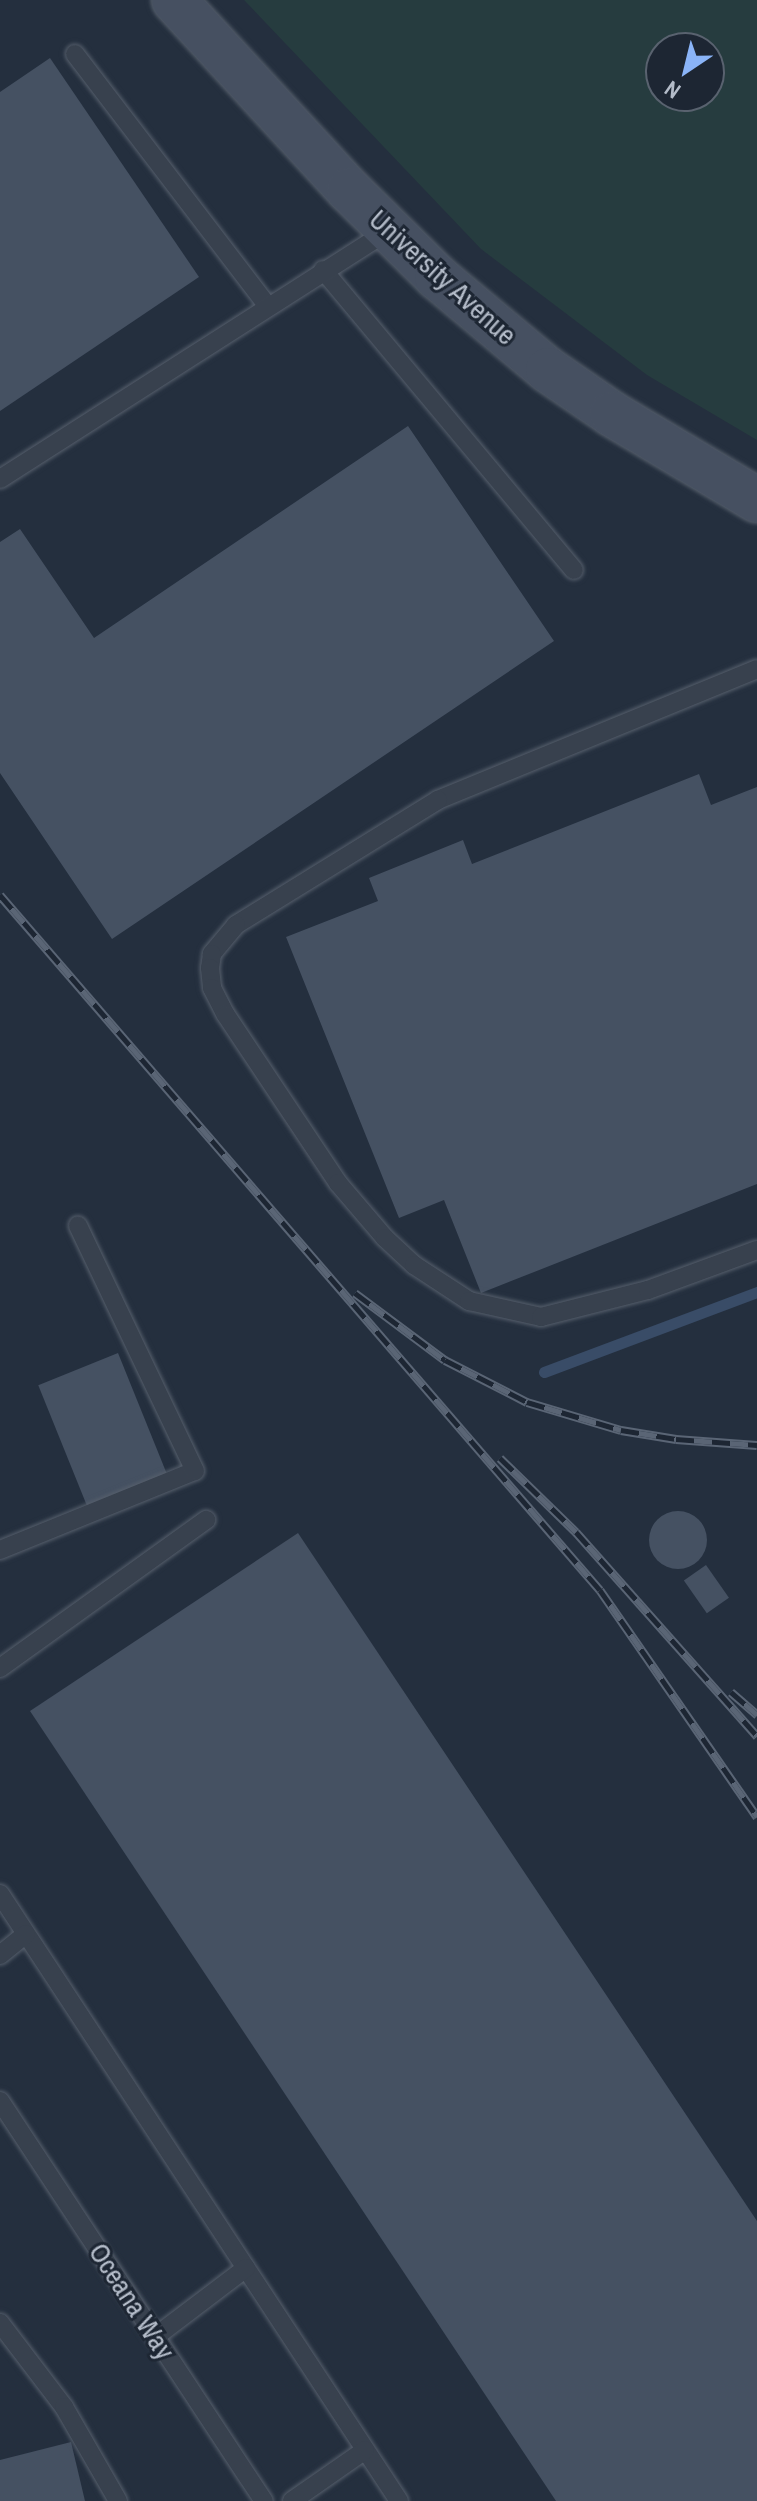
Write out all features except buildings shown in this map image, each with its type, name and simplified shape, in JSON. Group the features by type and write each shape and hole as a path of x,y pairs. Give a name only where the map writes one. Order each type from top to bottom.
{"main road":[{"name":"University Avenue","path":"174,0 388,231 548,370 612,414 757,500"}],"lane":[{"path":"75,54 268,306"},
{"path":"0,479 388,231"},
{"path":"323,270 574,570"},
{"path":"757,669 438,800 236,925 212,954 210,968 212,988 226,1015 338,1183 385,1238 414,1265 469,1301 541,1317 648,1290 757,1250"},
{"path":"0,1550 195,1471 78,1226"},
{"path":"0,1668 206,1520"},
{"path":"0,1894 399,2501"},
{"path":"0,1955 26,1934"},
{"name":"Oceana Way","path":"0,2101 264,2501"},
{"path":"155,2337 246,2268"},
{"path":"0,2323 64,2407 118,2501"},
{"path":"292,2501 365,2450"}],"green space":[{"path":"244,0 757,0 757,440 647,375 481,249"}],"waterway":[{"path":"544,1372 757,1292"}],"railway":[{"path":"0,895 600,1590 757,1817"},
{"path":"355,1293 445,1360 527,1402 621,1430 676,1439 757,1445"},
{"path":"500,1458 576,1532 757,1736"},
{"path":"731,1692 757,1715"}]}
